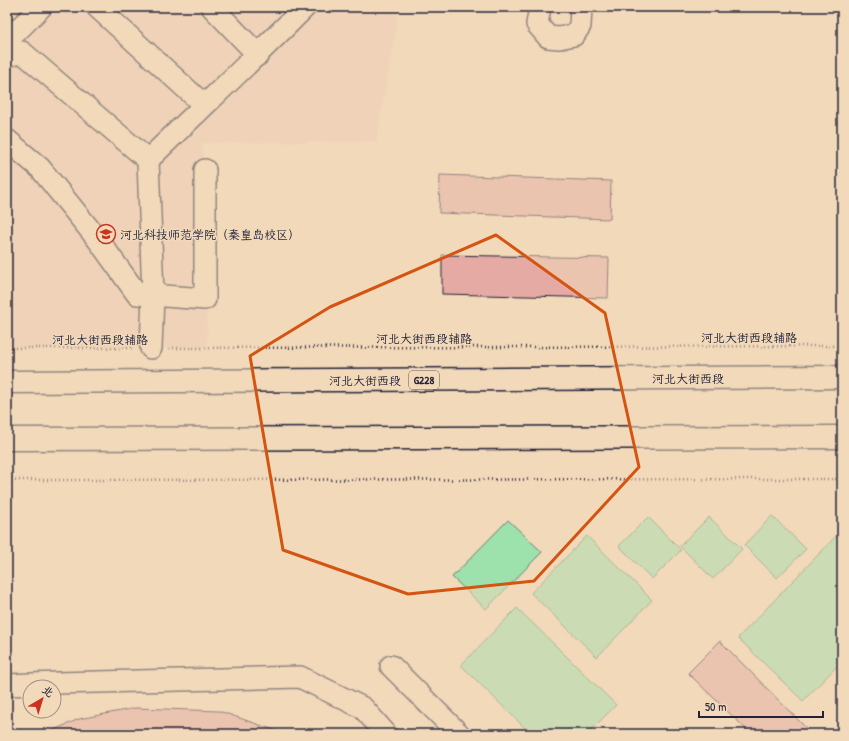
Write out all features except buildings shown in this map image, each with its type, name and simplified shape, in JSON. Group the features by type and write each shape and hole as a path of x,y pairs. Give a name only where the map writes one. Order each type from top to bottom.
{"highway":[{"name":"河北大街西段","path":"7,382 842,377"},
{"path":"7,439 842,437"}],"street":[{"path":"7,41 41,7"},
{"path":"97,7 204,105"},
{"path":"212,7 258,55"},
{"path":"148,160 258,55 305,7"},
{"path":"540,7 537,24 548,37 559,38 574,35 580,26 580,7"},
{"path":"7,56 22,52 148,160 153,295 151,348"},
{"path":"7,140 40,168 100,241 137,294 206,298 205,170"},
{"path":"391,666 459,734"},
{"path":"7,686 56,683 300,677 363,708 386,734"}],"path":[{"name":"河北大街西段辅路","path":"7,348 842,346"},
{"path":"7,480 842,479"}],"highlighted area":[{"path":"496,235 605,313 639,467 534,581 408,594 283,550 250,356 330,307"}],"shaded area":[{"name":"河北科技师范学院（秦皇岛校区）","path":"7,7 399,7 376,141 201,143 205,170 207,348 7,348"}],"green space":[{"path":"772,516 806,549 777,578 744,545"},
{"path":"648,517 681,550 652,579 619,546"},
{"path":"709,517 742,549 713,579 680,546"},
{"path":"508,520 542,552 486,609 452,577"},
{"path":"842,530 842,661 803,701 738,638"},
{"path":"587,536 652,600 597,657 531,593"},
{"path":"517,608 616,705 587,734 531,734 461,665"}],"place":[{"name":"河北科技师范学院（秦皇岛校区）","path":"106,234"}]}
